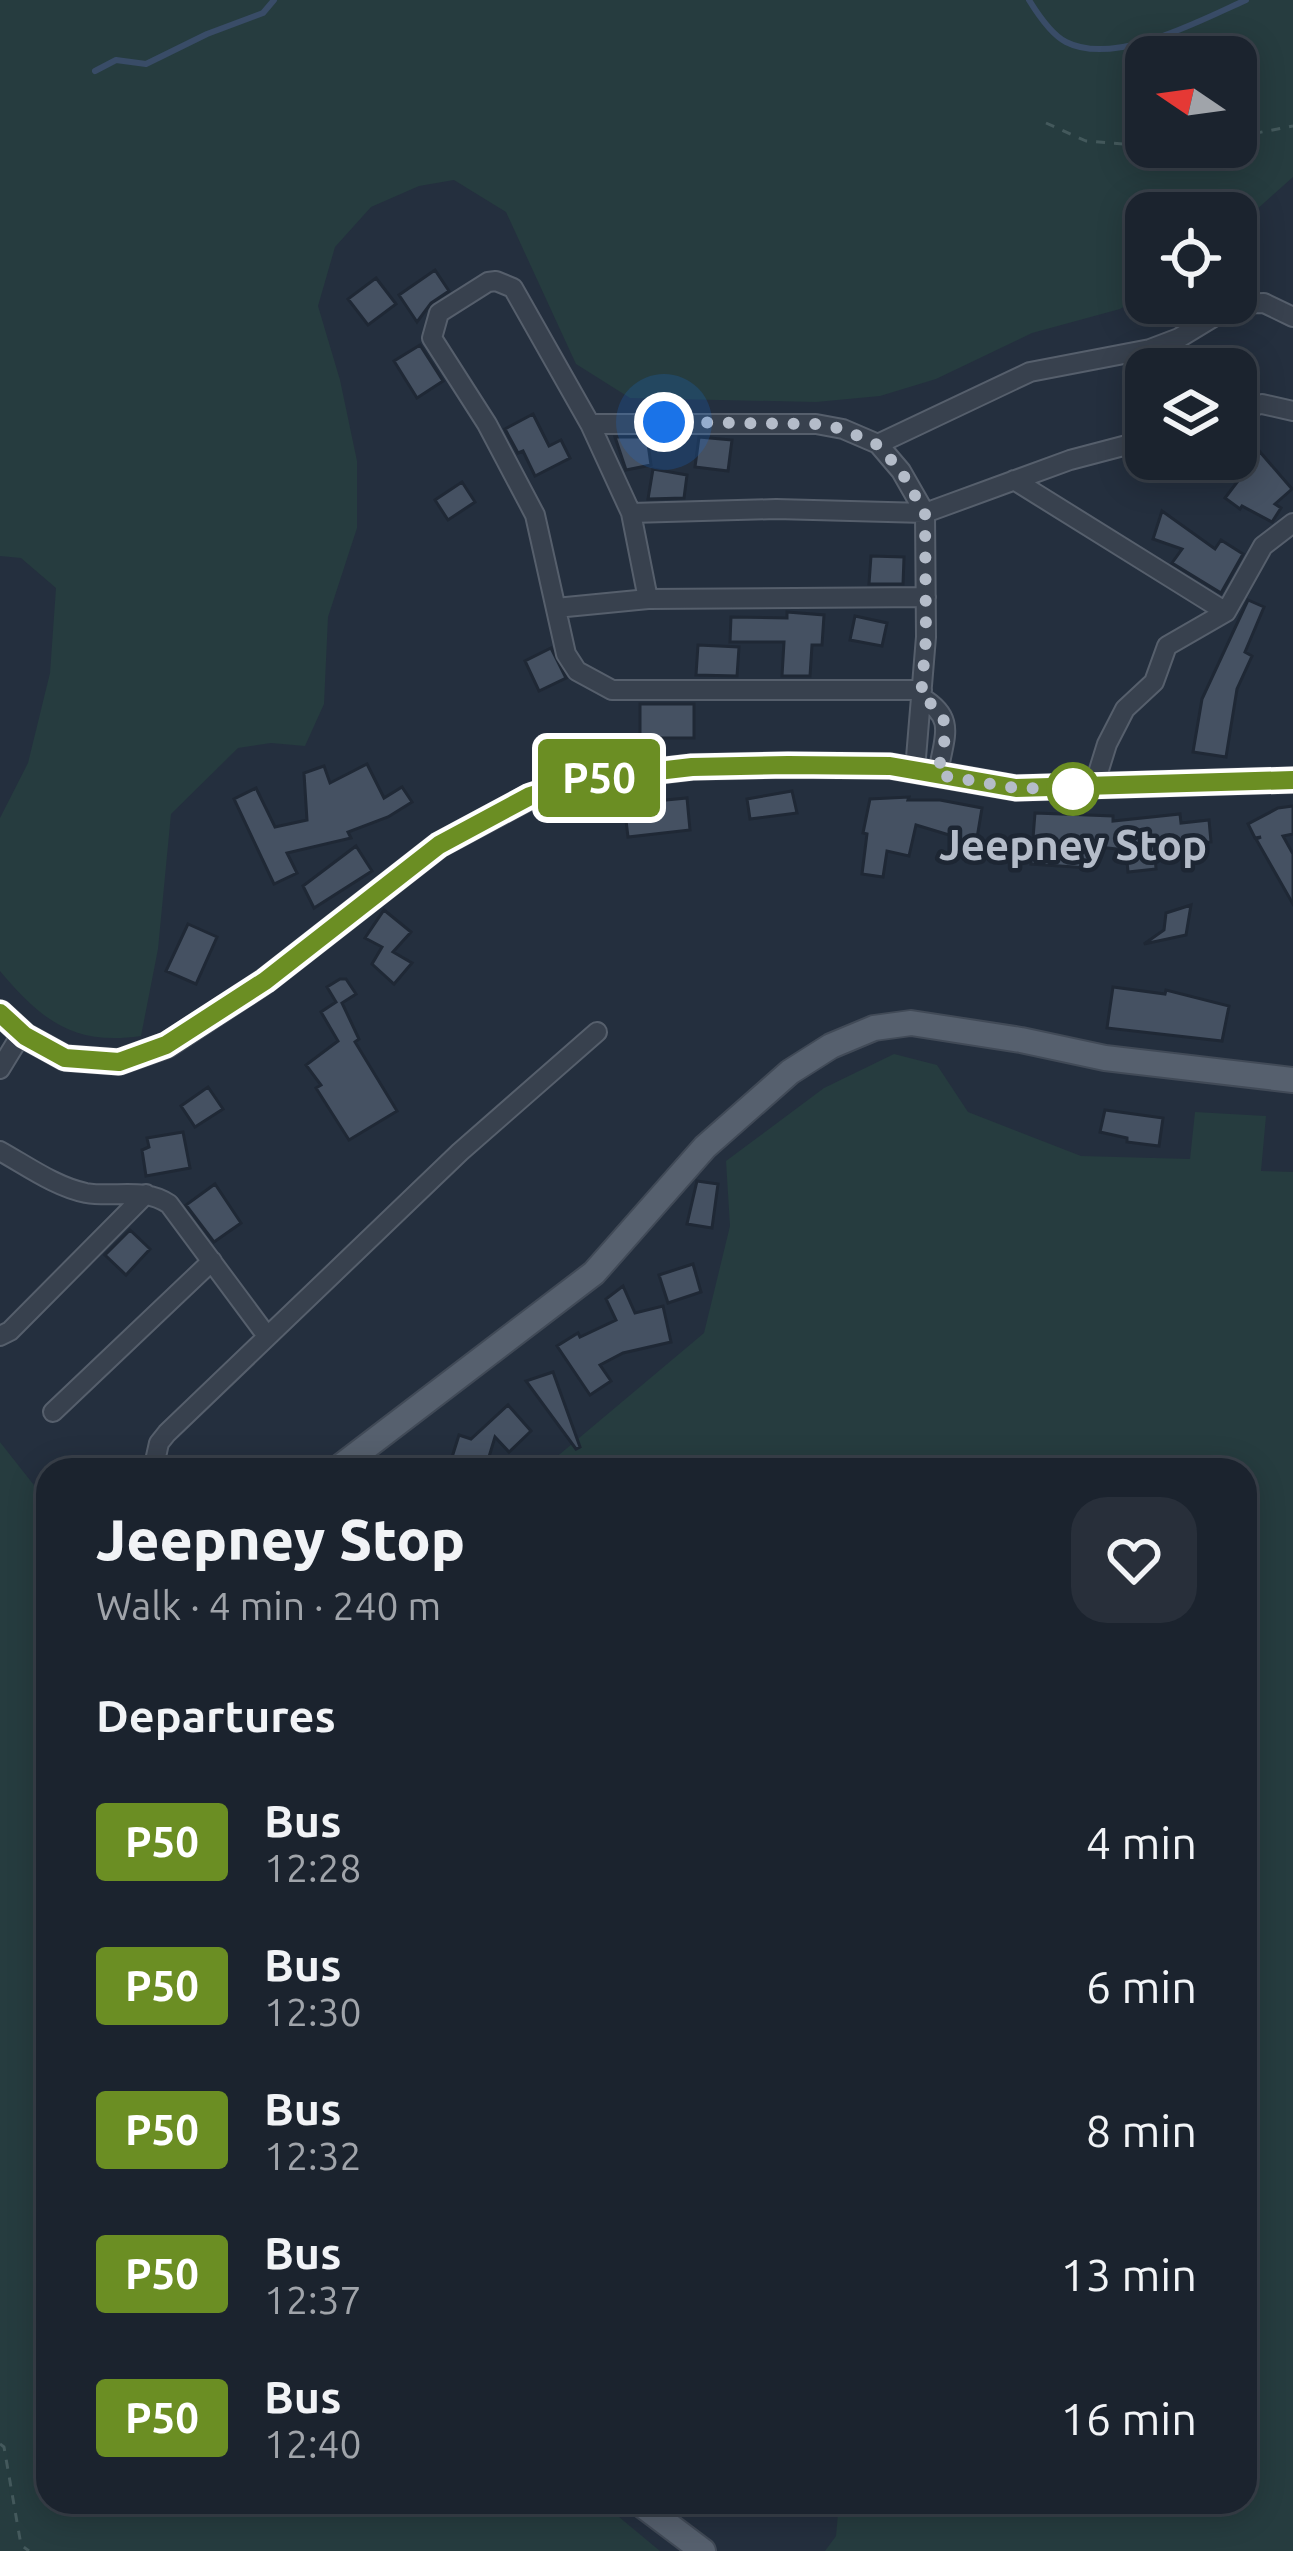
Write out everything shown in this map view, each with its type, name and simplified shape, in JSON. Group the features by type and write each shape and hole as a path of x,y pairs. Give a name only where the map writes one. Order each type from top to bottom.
{"main road":[{"path":"7,1023 65,1058 89,1063 119,1062 166,1045 265,981 439,845 530,796 580,780 732,766 890,766 1016,788 1293,780"},
{"path":"352,1458 594,1273 705,1147 790,1072 831,1046 874,1028 911,1023 1106,1058 1293,1080"},
{"path":"654,2514 704,2551"}],"street":[{"path":"648,599 632,513 590,424 513,288 488,282 439,313 432,338 487,424 535,515 560,638 577,671 612,690 921,694"},
{"path":"878,445 1030,372 1150,349 1179,338 1235,304 1264,303 1293,317"},
{"path":"1257,405 1293,411"},
{"path":"590,424 816,424 843,429 878,445 901,471 925,513 921,694 927,772"},
{"path":"632,513 776,509 925,513 1070,460 1125,446"},
{"path":"1013,480 1226,612"},
{"path":"1093,788 1116,727 1125,710 1154,682 1167,646 1226,612 1263,546 1293,523"},
{"path":"556,608 648,599 926,597"},
{"path":"0,1069 7,1023"},
{"path":"156,1458 167,1433 267,1336 460,1152 597,1032"},
{"path":"0,1151 73,1190 146,1194 169,1204 267,1336"},
{"path":"0,1336 146,1194"},
{"path":"53,1412 212,1261"}],"path":[{"path":"1046,123 1086,140 1125,144"},
{"path":"1257,133 1293,126"},
{"path":"0,2444 21,2545 29,2551"}],"green space":[{"path":"0,0 1293,0 1293,177 1257,209 1257,192 1125,192 1125,306 1032,333 936,379 880,396 816,402 630,398 576,364 506,212 454,180 419,186 371,207 335,247 318,306 357,461 357,528 328,617 324,704 305,746 271,743 238,748 171,814 158,949 141,1036 96,1037 61,1026 30,1003 0,971 0,818 28,763 50,673 56,588 21,558 0,556"},
{"path":"894,1054 937,1065 968,1112 1081,1156 1190,1159 1195,1112 1266,1116 1261,1171 1293,1172 1293,2551 825,2551 836,2536 838,2514 1257,2514 1257,1458 555,1458 704,1333 730,1226 726,1161 824,1088"},
{"path":"0,1442 36,1488 36,2514 615,2514 660,2551 0,2551"}],"building":[{"path":"435,270 449,291 431,303 417,322 399,295"},
{"path":"376,278 396,304 368,325 348,299"},
{"path":"420,345 443,381 417,398 394,361"},
{"path":"533,414 549,446 561,440 570,458 535,476 505,429"},
{"path":"615,437 647,437 651,465 626,470"},
{"path":"699,437 732,440 728,471 695,467"},
{"path":"1260,452 1292,489 1275,504 1281,508 1272,522 1225,498 1239,480 1257,480"},
{"path":"653,469 687,475 684,498 648,499"},
{"path":"462,482 475,502 448,520 435,500"},
{"path":"1162,511 1215,549 1221,540 1243,554 1221,593 1172,563 1182,549 1153,539"},
{"path":"871,556 904,557 903,584 869,584"},
{"path":"1248,600 1264,607 1245,652 1252,656 1237,689 1226,757 1193,752 1202,699"},
{"path":"787,612 824,615 822,645 812,645 810,676 782,676 784,642 730,642 731,617 787,618"},
{"path":"855,616 887,623 882,646 850,640"},
{"path":"698,645 739,647 737,676 696,675"},
{"path":"551,648 566,678 539,691 525,661"},
{"path":"640,704 694,704 694,738 640,738"},
{"path":"367,764 384,798 402,787 412,802 348,832 351,838 287,853 297,873 274,884 234,799 256,788 275,827 307,820 304,773 324,766 330,783"},
{"path":"792,791 797,813 750,819 747,799"},
{"path":"909,797 982,808 976,844 916,825 909,856 887,851 883,877 862,874 870,799"},
{"path":"687,798 690,830 628,837 624,804"},
{"path":"1293,806 1293,834 1283,836 1293,854 1293,904 1256,839 1261,837 1255,838 1248,824 1278,808"},
{"path":"1035,813 1113,816 1113,821 1180,814 1181,823 1209,820 1211,842 1188,844 1188,839 1154,844 1156,869 1128,872 1126,850 1090,846 1089,868 1031,864"},
{"path":"356,846 372,871 314,908 303,886"},
{"path":"1191,905 1186,935 1144,944 1164,930 1166,913"},
{"path":"384,910 411,932 393,952 412,963 394,984 372,964 382,947 365,938"},
{"path":"188,924 217,937 196,984 166,971"},
{"path":"346,979 356,994 342,1003 359,1039 355,1042 397,1111 349,1140 306,1065 338,1041 321,1012 336,1002 327,987"},
{"path":"1113,987 1165,994 1166,990 1229,1006 1222,1041 1107,1028"},
{"path":"208,1087 223,1109 195,1127 181,1106"},
{"path":"1105,1110 1163,1118 1159,1146 1100,1132"},
{"path":"183,1132 190,1168 146,1176 142,1150 149,1147 147,1138"},
{"path":"697,1181 718,1184 712,1228 687,1224"},
{"path":"215,1184 241,1223 214,1242 186,1205"},
{"path":"130,1230 150,1249 126,1275 105,1255"},
{"path":"693,1264 701,1292 668,1303 659,1275"},
{"path":"623,1286 635,1313 663,1306 671,1342 623,1353 600,1365 611,1381 590,1395 557,1346 616,1320 606,1299"},
{"path":"553,1372 580,1447 576,1449 526,1381"},
{"path":"508,1405 531,1431 509,1452 495,1437 489,1458 452,1458 459,1435 471,1439"}],"waterway":[{"path":"95,71 116,60 146,64 263,13 274,0"},
{"path":"1029,0 1066,42 1108,49 1158,38 1246,0"}],"bus line":[{"name":"P50","path":"0,1013 25,1036 65,1058 89,1063 119,1062 166,1045 265,981 439,845 530,796 580,780 692,767 788,765 890,766 1016,788 1293,780"}],"place":[{"name":"Jeepney Stop","path":"1073,789"}],"route":[{"path":"664,422 816,424 843,429 878,445 901,471 925,513 926,638 921,697 941,708 946,718 938,775 1016,788 1073,789"}]}
